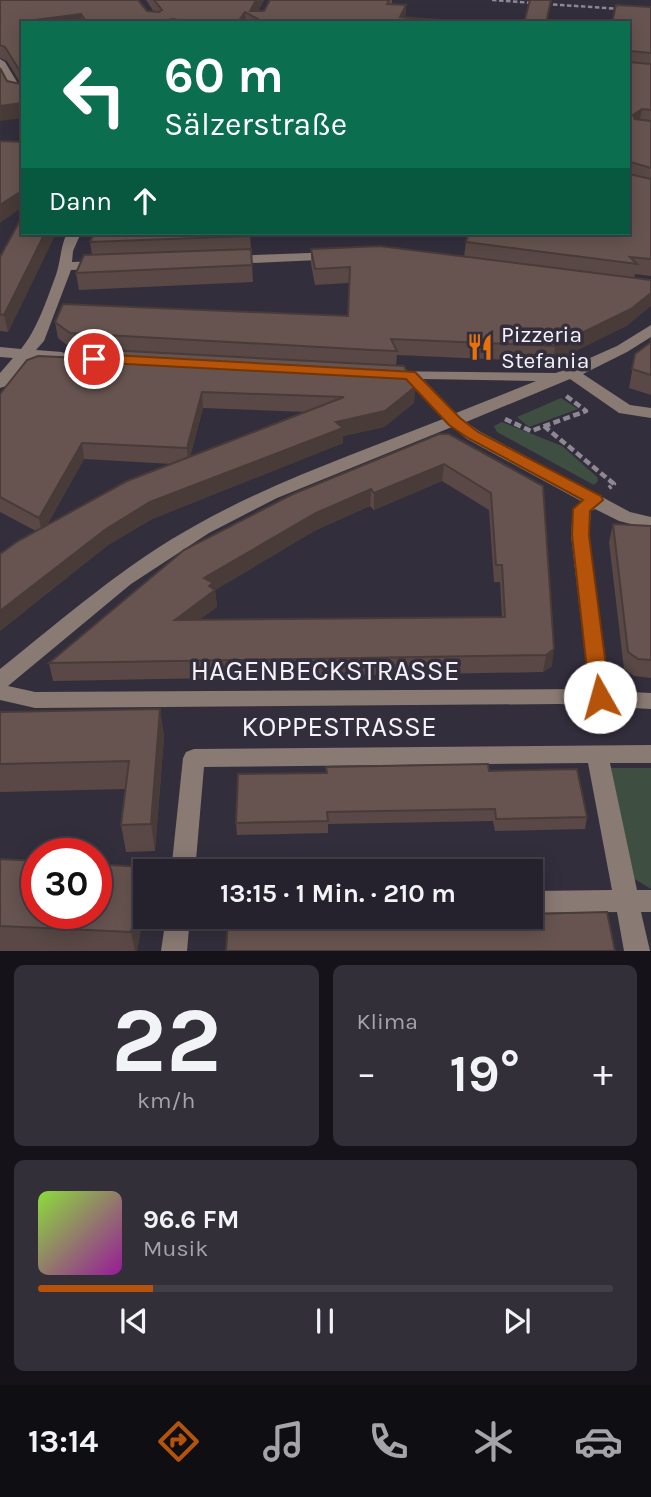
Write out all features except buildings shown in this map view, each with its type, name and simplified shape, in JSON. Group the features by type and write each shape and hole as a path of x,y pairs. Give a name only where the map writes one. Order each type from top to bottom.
{"street":[{"path":"0,62 17,95"},
{"path":"0,383 27,355 36,341 56,295 65,267 66,251 73,235"},
{"path":"214,261 348,255"},
{"path":"65,267 109,265"},
{"path":"0,681 124,579 186,539 271,494 568,374 622,349 651,330"},
{"path":"0,352 83,358"},
{"path":"371,374 539,378 568,374 625,409 651,413"},
{"path":"410,375 454,421 473,435 625,517 651,523"},
{"path":"595,500 582,509 580,535 600,697"},
{"name":"HAGENBECKSTRASSE","path":"0,691 35,700 600,697 651,701"},
{"name":"KOPPESTRASSE","path":"184,859 194,758 651,754"},
{"path":"597,755 639,901 637,951"},
{"path":"543,902 639,901"},
{"path":"174,951 177,929"}],"path":[{"path":"492,0 625,10"},
{"path":"504,418 531,431 586,411 565,395"},
{"path":"544,426 614,484 595,500"}],"green space":[{"path":"561,398 578,409 529,427 517,417"},
{"path":"502,422 562,446 597,477 598,481 594,485 497,432 494,426"},
{"path":"611,768 651,768 651,889 633,878"}],"place":[{"name":"Pizzeria Stefania","path":"480,347"}],"route":[{"path":"94,359 410,375 454,421 473,435 595,500 582,509 580,535 600,697"}]}
